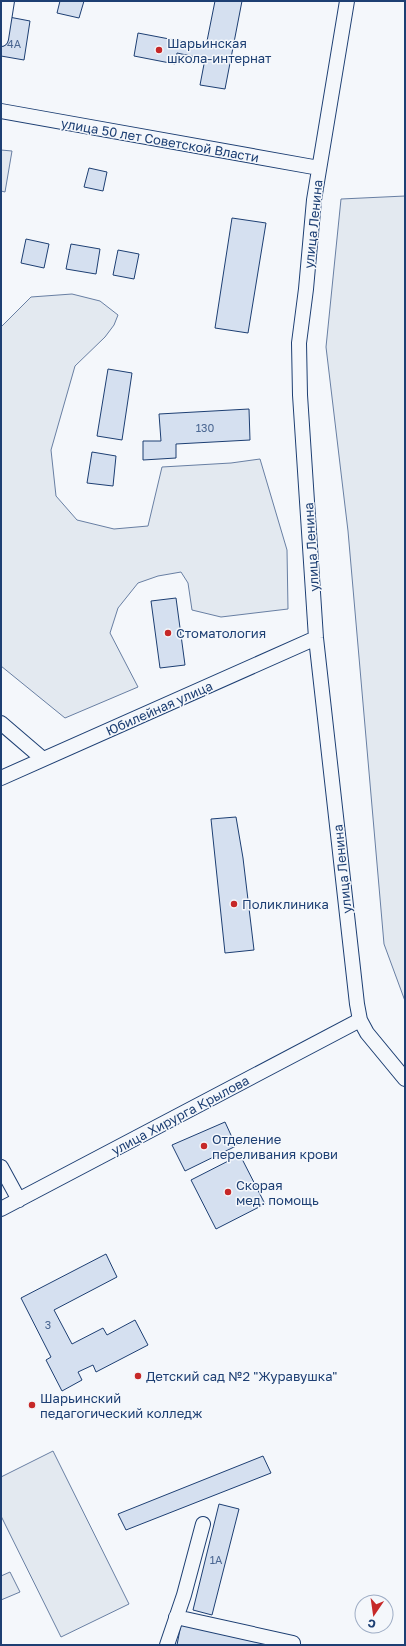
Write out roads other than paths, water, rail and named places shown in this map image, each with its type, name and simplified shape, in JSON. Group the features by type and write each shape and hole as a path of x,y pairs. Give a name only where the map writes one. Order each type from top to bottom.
{"street":[{"path":"1,39 7,1"},
{"name":"улица Ленина","path":"347,1 318,168 314,200 306,289 299,342 300,395 316,638 360,1020 367,1034 405,1078"},
{"name":"улица 50 лет Советской Власти","path":"1,111 318,168"},
{"name":"Юбилейная улица","path":"1,778 316,638"},
{"path":"1,723 43,759"},
{"name":"улица Хирурга Крылова","path":"1,1209 360,1020"},
{"path":"1,1167 19,1200"},
{"path":"167,1645 203,1524"},
{"path":"176,1617 293,1643"}],"place":[{"name":"Шарьинская школа-интернат","path":"159,50"},
{"name":"Стоматология","path":"168,633"},
{"name":"Поликлиника","path":"234,904"},
{"name":"Отделение переливания крови","path":"204,1146"},
{"name":"Скорая мед. помощь","path":"228,1192"},
{"name":"Детский сад №2 \"Журавушка\"","path":"138,1376"},
{"name":"Шарьинский педагогический колледж","path":"32,1405"}]}
